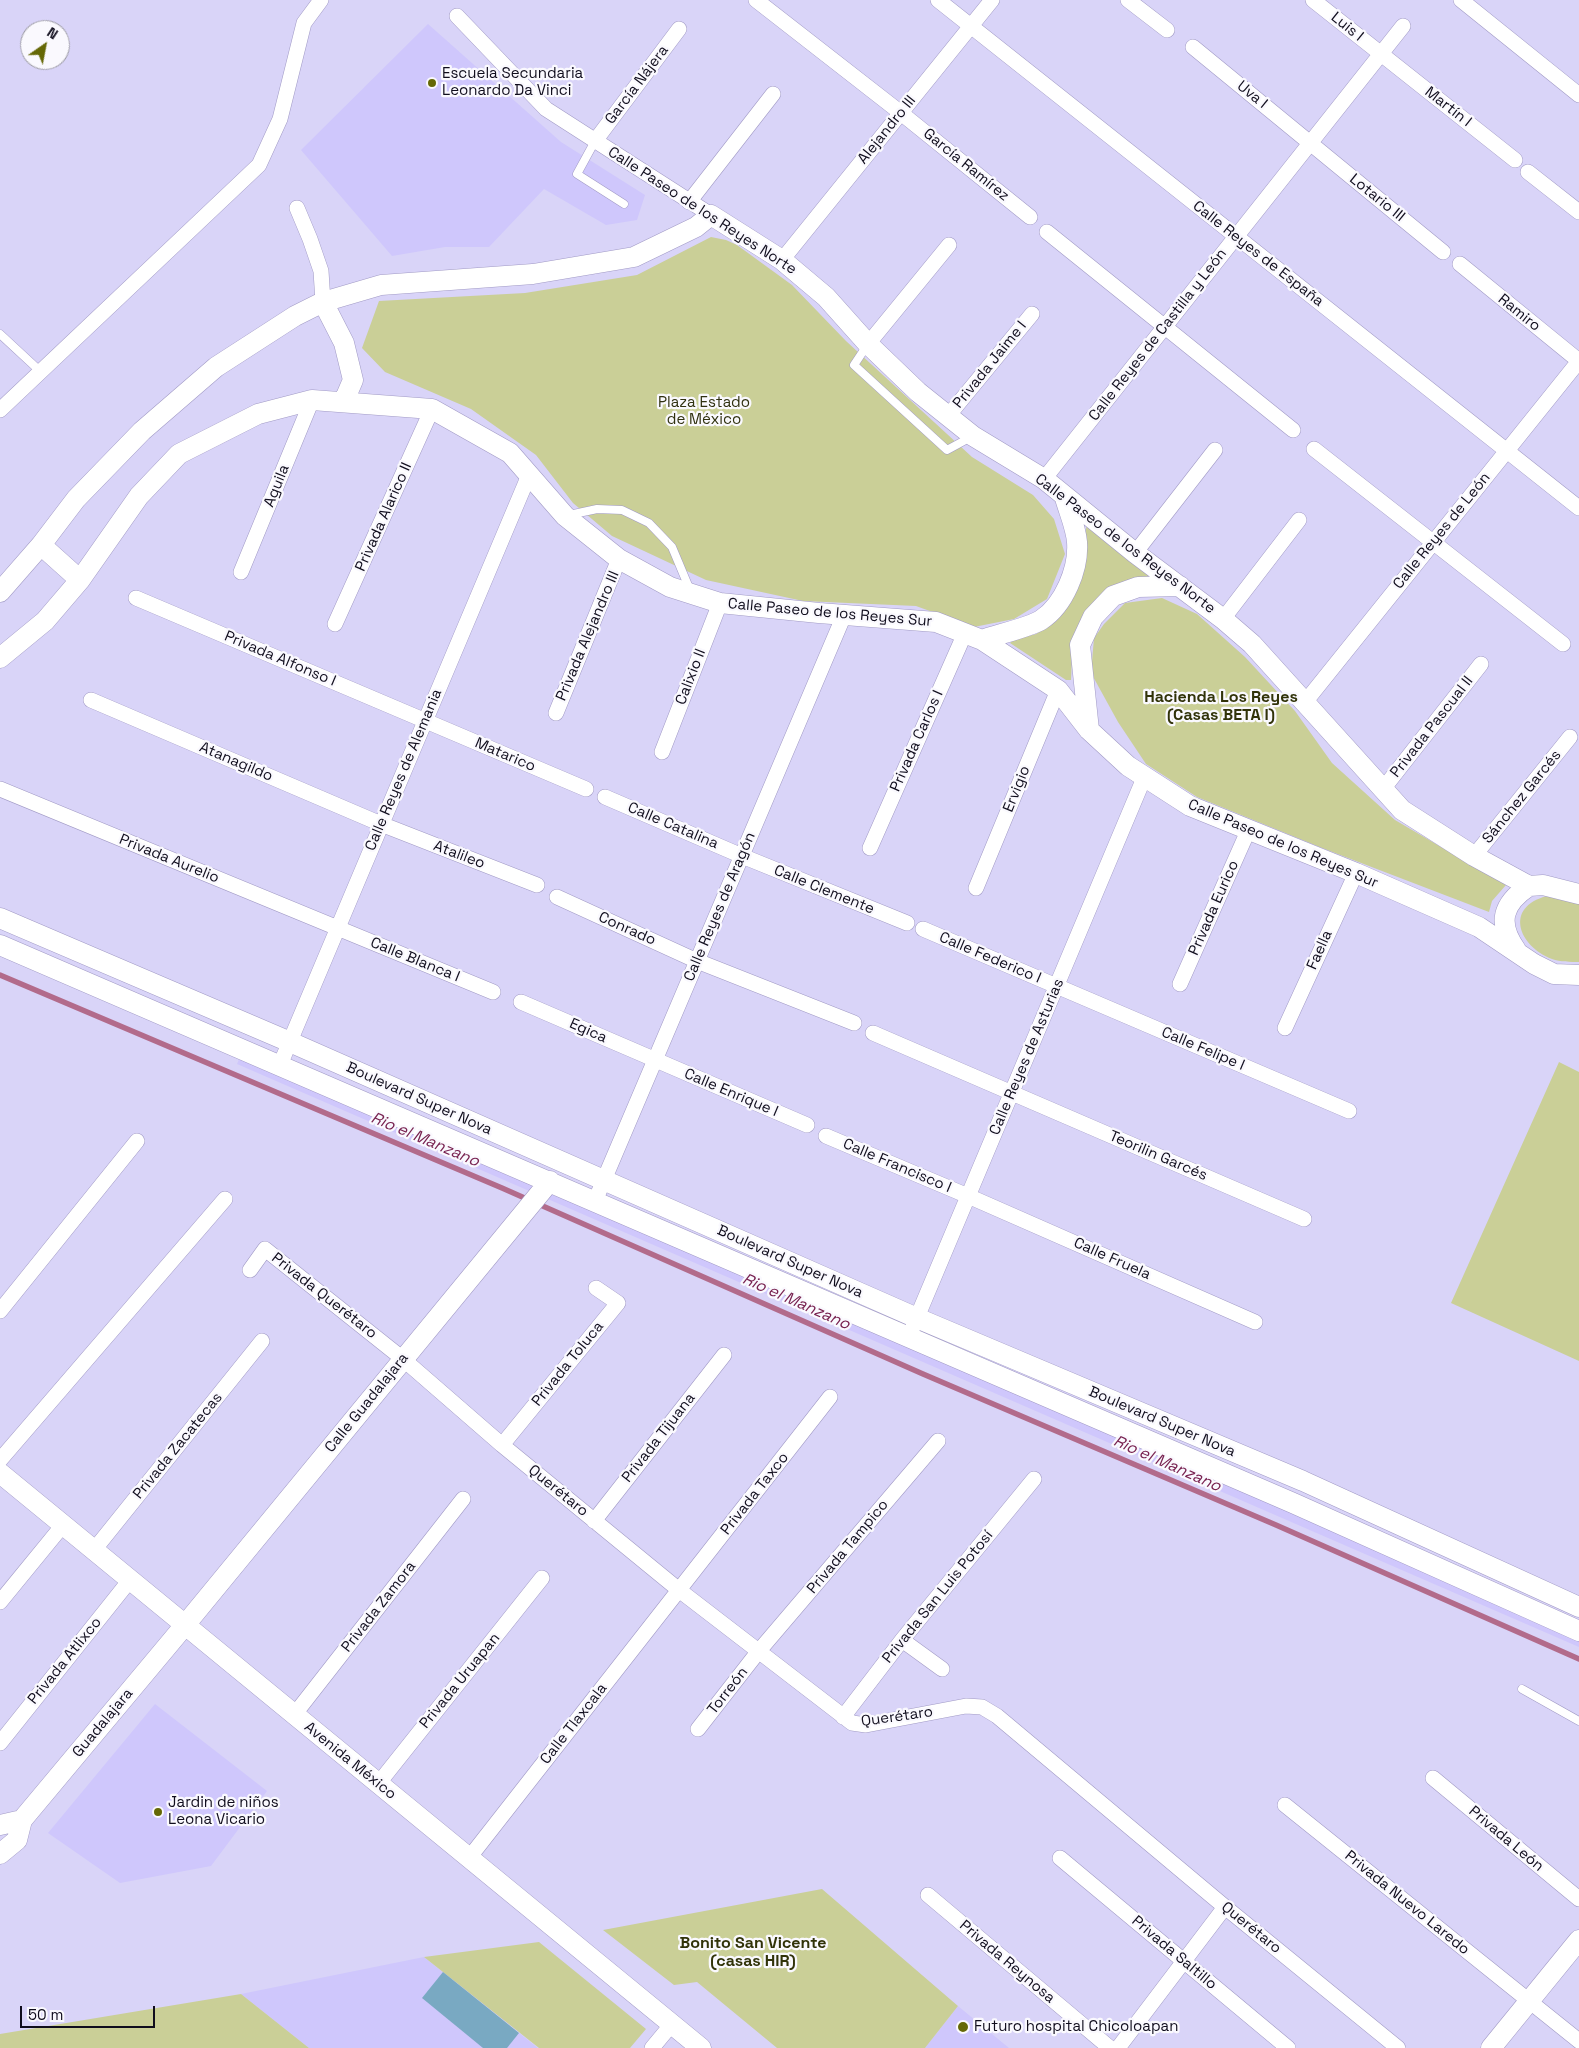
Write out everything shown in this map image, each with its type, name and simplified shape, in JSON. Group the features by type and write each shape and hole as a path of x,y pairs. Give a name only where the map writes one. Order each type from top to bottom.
{"street":[{"path":"0,410 259,165 280,119 304,22 321,0"},
{"name":"García Ramírez","path":"756,0 1030,217"},
{"name":"Calle Reyes de España","path":"938,0 1579,508"},
{"name":"Alejandro III","path":"782,260 992,0"},
{"path":"1128,0 1167,30"},
{"name":"Luis I","path":"1313,0 1381,55"},
{"path":"1461,0 1579,95"},
{"name":"Calle Paseo de los Reyes Norte","path":"457,16 546,109 782,260 826,297 868,344 918,392 973,436 1044,479 1135,553 1223,619 1252,644 1402,810 1474,856 1530,886 1542,885 1579,894"},
{"name":"Calle Reyes de Castilla y León","path":"1044,479 1403,26"},
{"name":"García Nájera","path":"596,141 679,30"},
{"name":"Uva I","path":"1193,47 1311,144"},
{"name":"Martín I","path":"1381,55 1514,160"},
{"path":"689,202 773,94"},
{"name":"Lotario III","path":"1311,144 1443,252"},
{"path":"1528,172 1579,212"},
{"path":"296,208 310,239 321,271 323,302 344,343 353,380 344,401"},
{"path":"0,592 40,546 76,499 142,432 216,368 294,316 323,302 380,285 533,274 634,258 696,227 711,215"},
{"path":"1047,232 1292,430"},
{"path":"868,344 950,245"},
{"name":"Ramiro","path":"1460,264 1579,361"},
{"name":"Privada Jaime I","path":"948,416 1032,314"},
{"name":"Calle Reyes de León","path":"1306,702 1579,361"},
{"name":"Calle Paseo de los Reyes Sur","path":"0,658 46,621 80,580 139,496 179,454 258,414 312,400 432,409 510,453 565,516 620,559 670,587 720,603 936,622 973,636 1058,690 1089,730 1128,766 1190,806 1356,873 1479,927 1516,950 1534,964 1554,974 1579,975"},
{"name":"Aguila","path":"241,572 312,400"},
{"name":"Privada Alarico II","path":"335,624 432,409"},
{"path":"1314,449 1563,644"},
{"path":"1135,553 1215,450"},
{"name":"Calle Reyes de Alemania","path":"280,1065 529,475"},
{"path":"973,636 1041,620 1060,601 1071,580 1076,562 1077,541 1065,498"},
{"path":"1223,619 1299,520"},
{"path":"40,546 80,580"},
{"name":"Privada Alejandro III","path":"556,712 620,559"},
{"path":"1089,730 1080,645 1093,617 1113,596 1138,587 1180,586"},
{"name":"Privada Alfonso I","path":"136,598 424,721"},
{"name":"Calixio II","path":"662,752 720,603"},
{"name":"Calle Reyes de Aragón","path":"595,1201 844,613"},
{"name":"Privada Carlos I","path":"870,848 973,636"},
{"name":"Privada Pascual II","path":"1383,789 1481,664"},
{"name":"Ervigio","path":"976,888 1058,690"},
{"name":"Atanagildo","path":"91,700 381,824"},
{"name":"Matarico","path":"424,721 586,788"},
{"name":"Sánchez Garcés","path":"1474,856 1570,737"},
{"name":"Calle Reyes de Asturias","path":"909,1337 1144,778"},
{"name":"Privada Aurelio","path":"0,789 338,928"},
{"name":"Calle Catalina","path":"605,797 742,856"},
{"name":"Atalileo","path":"381,824 537,885"},
{"name":"Privada Eurico","path":"1180,984 1248,831"},
{"name":"Calle Clemente","path":"742,856 907,923"},
{"name":"Faella","path":"1285,1028 1356,873"},
{"path":"1516,950 1504,929 1503,917 1518,894 1530,886"},
{"name":"Conrado","path":"557,898 698,961 854,1023"},
{"name":"Boulevard Super Nova","path":"0,918 290,1042 917,1318 1303,1482 1579,1607"},
{"name":"Calle Blanca I","path":"338,928 493,992"},
{"name":"Calle Federico I","path":"923,929 1056,987"},
{"name":"Boulevard Super Nova","path":"0,945 280,1065 546,1185 595,1201 1293,1503 1579,1632"},
{"name":"Calle Felipe I","path":"1056,987 1349,1111"},
{"name":"Egica","path":"522,1002 655,1061"},
{"name":"Teorilin Garcés","path":"873,1033 1304,1219"},
{"name":"Calle Enrique I","path":"655,1061 807,1125"},
{"name":"Calle Francisco I","path":"826,1136 968,1196"},
{"path":"0,1311 137,1141"},
{"name":"Calle Guadalajara","path":"185,1625 546,1185"},
{"name":"Calle Fruela","path":"968,1196 1255,1322"},
{"path":"0,1460 225,1199"},
{"name":"Privada Querétaro","path":"250,1270 265,1249 403,1359"},
{"name":"Privada Toluca","path":"502,1445 618,1303 596,1288"},
{"name":"Privada Zacatecas","path":"94,1550 262,1341"},
{"name":"Privada Tijuana","path":"594,1521 724,1355"},
{"name":"Querétaro","path":"403,1359 502,1445 679,1590 852,1723 866,1725 966,1706 982,1707 997,1716 1225,1907 1398,2048"},
{"name":"Privada Taxco","path":"679,1590 830,1398"},
{"name":"Privada Tampico","path":"758,1652 938,1441"},
{"name":"Avenida México","path":"0,1473 701,2048"},
{"name":"Privada San Luis Potosí","path":"843,1717 902,1640 1034,1479"},
{"name":"Privada Zamora","path":"294,1715 463,1499"},
{"path":"0,1602 63,1525"},
{"name":"Privada Uruapan","path":"378,1784 542,1578"},
{"name":"Privada Atlixco","path":"0,1743 130,1580"},
{"name":"Calle Tlaxcala","path":"469,1858 679,1590"},
{"name":"Guadalajara","path":"0,1854 17,1840 22,1820 185,1625"},
{"path":"902,1640 942,1669"},
{"name":"Torreón","path":"698,1729 758,1652"},
{"name":"Privada León","path":"1433,1778 1579,1899"},
{"name":"Privada Nuevo Laredo","path":"1285,1805 1579,2041"},
{"path":"0,1825 22,1820"},
{"name":"Privada Saltillo","path":"1060,1858 1288,2048"},
{"name":"Privada Reynosa","path":"928,1895 1110,2048"},
{"path":"1118,2048 1225,1907"},
{"path":"1491,2048 1579,1940"},
{"path":"652,2048 672,2024"}],"lane":[{"path":"596,141 577,174 624,204"},
{"path":"0,334 41,372"},
{"path":"868,344 854,365 947,450 973,436"},
{"path":"565,516 597,509 622,510 650,523 672,547 692,594"},
{"path":"1522,1689 1579,1721"}],"shaded area":[{"name":"Escuela Secundaria Leonardo Da Vinci","path":"428,24 561,142 645,195 637,220 606,225 544,189 489,247 445,247 392,256 301,150"},
{"path":"247,1041 1579,1620 1579,1647 237,1064"},
{"name":"Jardin de niños Leona Vicario","path":"155,1704 267,1791 211,1866 120,1883 48,1833"},
{"path":"424,1957 538,2048 309,2048 241,1994"},
{"name":"Futuro hospital Chicoloapan","path":"958,2006 1009,2048 925,2048"}],"green space":[{"name":"Plaza Estado de México","path":"711,237 726,240 737,245 792,285 846,341 972,457 1033,495 1054,519 1065,554 1047,599 1014,619 974,627 916,606 803,601 706,580 612,536 573,503 536,455 471,409 385,372 362,348 379,301 525,293 637,275"},
{"path":"1087,524 1150,573 1148,577 1129,580 1072,657 1071,680 1066,680 1010,643 1013,640 1036,634 1051,623 1085,534"},
{"path":"1162,598 1197,614 1245,657 1295,711 1332,763 1395,820 1506,885 1492,901 1489,912 1322,848 1197,797 1146,764 1118,722 1091,673 1094,638 1104,624 1125,603"},
{"path":"1547,896 1579,901 1579,962 1552,959 1540,953 1524,936 1521,927 1521,917 1525,909 1533,901"},
{"path":"1559,1062 1579,1072 1579,1361 1451,1303"},
{"path":"822,1889 958,2006 925,2048 777,2048 697,1982 674,1985 603,1930"},
{"path":"539,1942 646,2029 630,2048 539,2048 424,1957"},
{"path":"241,1994 309,2048 0,2048 0,2034"}],"building":[{"path":"443,1972 519,2033 507,2048 483,2048 422,1998"}],"waterway":[{"name":"Rio el Manzano","path":"0,975 502,1188 923,1374 1276,1525 1579,1659"}],"place":[{"name":"Escuela Secundaria Leonardo Da Vinci","path":"432,83"},
{"name":"Jardin de niños Leona Vicario","path":"158,1812"},
{"name":"Futuro hospital Chicoloapan","path":"963,2027"}],"district":[{"name":"Hacienda Los Reyes (Casas BETA I)","path":"1221,707"},
{"name":"Bonito San Vicente (casas HIR)","path":"753,1953"}]}
